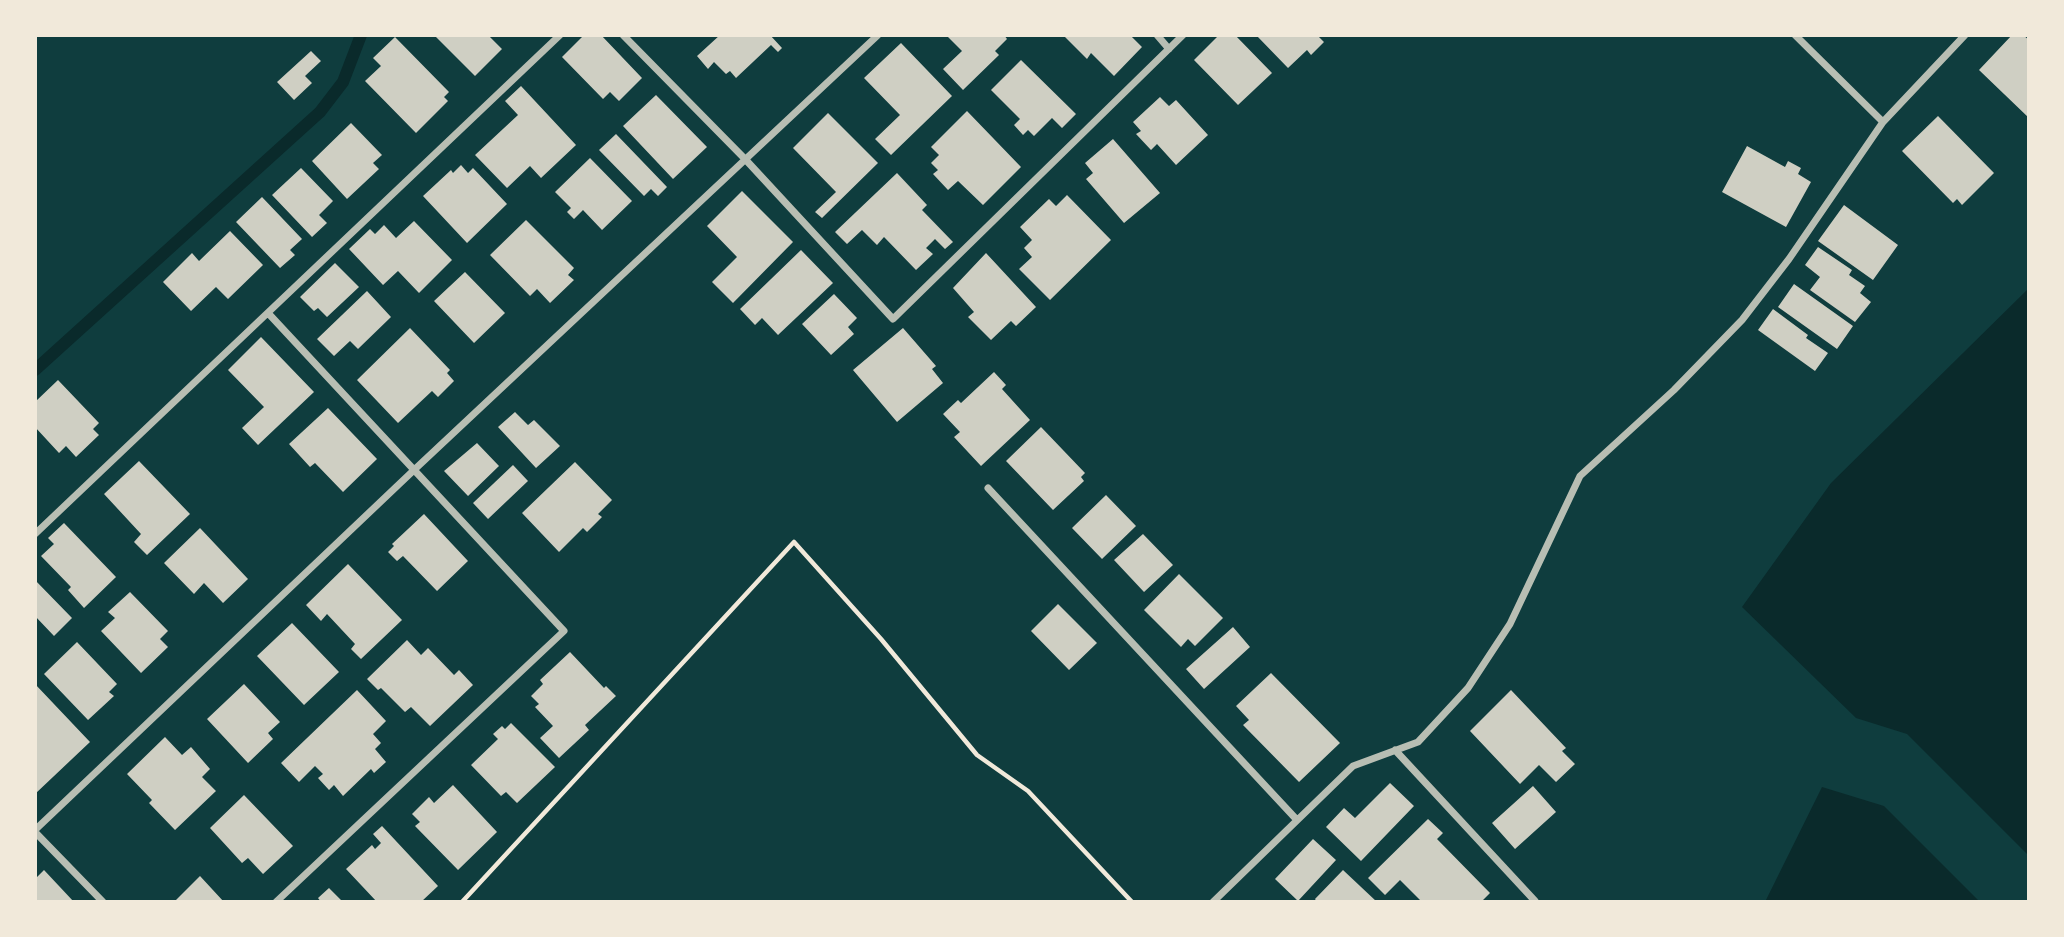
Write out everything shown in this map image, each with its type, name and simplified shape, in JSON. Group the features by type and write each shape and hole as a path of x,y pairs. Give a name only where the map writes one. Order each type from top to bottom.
{"street":[{"path":"35,534 560,35"},
{"path":"623,35 745,159 893,319 1183,35"},
{"path":"103,902 35,831 414,470 878,35"},
{"path":"1157,35 1169,49"},
{"path":"1795,35 1883,122"},
{"path":"1213,902 1353,766 1418,742 1468,688 1510,624 1580,476 1674,390 1742,320 1789,259 1883,122 1965,35"},
{"path":"268,313 564,631 276,902"},
{"path":"988,488 1297,820"},
{"path":"1395,750 1535,901"}],"path":[{"path":"462,902 794,542 881,639 977,755 1028,791 1132,902"}],"water":[{"path":"2029,288 2029,856 1907,734 1856,718 1742,607 1831,483"},
{"path":"1822,787 1884,806 1980,902 1765,902"}],"building":[{"path":"434,35 488,35 502,49 475,76"},
{"path":"584,35 601,35 642,78 619,101 610,92 603,99 562,57"},
{"path":"720,35 770,35 782,48 778,52 771,45 736,78 730,71 726,74 714,62 708,69 697,56"},
{"path":"946,35 1004,35 1007,39 995,51 999,55 963,90 943,69 962,51"},
{"path":"1063,35 1130,35 1142,47 1114,76 1091,53 1087,59"},
{"path":"1219,35 1235,35 1272,73 1238,105 1194,60"},
{"path":"1256,35 1317,35 1324,42 1311,55 1307,50 1288,68"},
{"path":"2012,35 2023,35 2029,40 2029,118 1979,70"},
{"path":"395,37 449,92 444,97 448,101 416,133 365,81 381,66 373,58"},
{"path":"901,43 952,96 891,155 875,139 900,115 864,78"},
{"path":"311,51 321,61 305,76 312,83 294,100 277,82"},
{"path":"1021,60 1076,114 1062,128 1052,118 1034,136 1028,130 1023,135 1014,125 1020,119 991,90"},
{"path":"521,86 576,145 541,178 530,166 507,188 475,155 518,115 505,101"},
{"path":"656,95 707,147 673,179 623,126"},
{"path":"1160,97 1169,106 1176,100 1208,135 1176,165 1157,144 1151,150 1136,134 1141,131 1133,122"},
{"path":"967,111 1021,167 983,205 958,181 948,190 933,174 938,170 931,163 939,155 931,147"},
{"path":"828,113 878,163 822,218 815,212 836,192 793,148"},
{"path":"1938,116 1994,173 1962,205 1957,199 1953,203 1902,151"},
{"path":"351,123 382,155 373,163 379,169 347,199 312,161"},
{"path":"616,134 667,187 658,196 651,189 644,196 599,150"},
{"path":"1113,139 1160,193 1124,223 1086,179 1093,173 1085,163"},
{"path":"1747,146 1785,167 1788,161 1801,168 1798,174 1811,182 1786,227 1722,192"},
{"path":"590,158 632,201 602,230 583,210 574,219 567,212 571,208 555,192"},
{"path":"461,165 468,173 473,168 507,204 467,243 423,196 451,170 453,173"},
{"path":"301,168 333,201 319,215 327,223 312,237 272,195"},
{"path":"897,173 927,205 922,210 953,242 945,249 935,239 926,248 933,254 916,270 884,237 877,245 862,230 847,244 835,232"},
{"path":"742,191 793,242 733,303 712,282 737,257 707,226"},
{"path":"1067,195 1111,240 1050,300 1019,269 1032,257 1024,248 1032,240 1020,227 1049,199 1056,206"},
{"path":"262,197 302,239 290,250 295,255 280,268 236,222"},
{"path":"1844,205 1898,245 1873,280 1818,241"},
{"path":"526,220 574,268 568,275 574,280 550,303 537,289 530,296 490,255"},
{"path":"414,221 452,260 419,293 398,271 383,285 349,249 370,229 375,234 384,225 396,238"},
{"path":"230,231 263,265 228,299 216,287 191,311 163,282 192,253 199,261"},
{"path":"1818,247 1852,270 1849,275 1865,286 1860,293 1871,302 1855,322 1810,290 1820,277 1805,265"},
{"path":"801,250 833,283 778,335 762,318 755,325 740,309"},
{"path":"986,253 1036,307 1016,326 1011,321 991,340 968,317 974,312 953,288"},
{"path":"335,263 359,287 327,317 318,308 314,311 300,297"},
{"path":"465,272 505,313 474,343 434,301"},
{"path":"1794,284 1853,326 1837,349 1778,307"},
{"path":"367,291 391,317 358,349 350,341 334,356 317,339"},
{"path":"834,294 857,318 848,327 854,334 831,355 802,324"},
{"path":"1773,309 1828,353 1815,371 1758,330"},
{"path":"410,328 450,370 447,373 454,381 438,397 432,391 398,423 357,380"},
{"path":"903,328 936,366 932,369 943,383 897,422 853,370"},
{"path":"261,337 314,392 258,445 242,428 264,407 228,370"},
{"path":"994,372 1006,385 1002,389 1030,420 981,466 954,437 960,432 943,414 958,400 961,403"},
{"path":"58,380 99,423 93,429 99,435 76,457 66,446 59,453 35,427 35,402"},
{"path":"328,408 377,459 343,492 315,463 310,467 289,444"},
{"path":"515,412 528,425 534,420 560,446 536,468 498,427"},
{"path":"1041,427 1085,473 1081,477 1084,481 1053,510 1006,461"},
{"path":"477,443 499,466 468,496 444,471"},
{"path":"139,461 190,514 147,555 134,542 141,534 104,494"},
{"path":"575,462 612,500 598,514 602,517 587,532 583,528 559,552 522,513"},
{"path":"513,465 528,481 488,519 473,503"},
{"path":"1106,495 1136,526 1102,559 1072,528"},
{"path":"424,514 468,561 437,591 403,556 397,561 388,552 394,546 392,544"},
{"path":"64,523 116,577 84,608 68,590 71,587 41,556 54,544 48,538"},
{"path":"200,528 248,579 223,603 204,583 194,594 164,563"},
{"path":"1143,534 1173,565 1144,592 1114,560"},
{"path":"348,564 402,620 361,659 351,649 355,644 327,614 321,621 306,605"},
{"path":"1179,574 1223,618 1195,646 1188,639 1181,647 1144,610"},
{"path":"35,580 72,618 54,636 35,616"},
{"path":"130,592 168,631 160,639 168,647 141,673 101,631 115,618 108,612"},
{"path":"1058,604 1097,643 1069,670 1031,631"},
{"path":"292,623 339,672 304,705 257,656"},
{"path":"1233,627 1250,647 1204,689 1186,669"},
{"path":"407,640 421,655 428,648 454,675 459,670 473,685 430,726 411,707 405,712 381,688 378,690 367,679"},
{"path":"77,642 117,684 109,692 114,696 88,720 44,674"},
{"path":"570,652 604,688 606,686 616,696 585,725 589,730 559,758 540,738 553,726 535,707 539,704 531,696 543,684 540,680"},
{"path":"1271,673 1340,743 1299,782 1243,725 1249,720 1236,706"},
{"path":"35,684 90,742 35,794"},
{"path":"244,684 280,722 268,733 273,739 248,763 207,719"},
{"path":"357,690 386,721 373,734 381,743 375,749 386,762 374,773 371,769 343,796 334,785 329,790 318,778 323,774 315,766 299,782 281,763"},
{"path":"1511,690 1566,748 1562,751 1575,764 1556,782 1539,765 1520,784 1470,731"},
{"path":"511,723 555,767 517,803 506,792 501,796 471,765 498,739 493,734 502,726 505,729"},
{"path":"165,737 182,755 191,747 210,769 202,777 216,791 175,830 149,803 152,800 127,774"},
{"path":"1390,783 1414,806 1361,861 1326,827 1344,808 1355,818"},
{"path":"453,785 497,832 458,870 415,826 420,822 412,814 429,797 434,803"},
{"path":"1533,786 1556,812 1515,849 1492,823"},
{"path":"244,795 293,846 263,874 248,858 242,863 210,828"},
{"path":"1428,819 1443,833 1437,839 1490,893 1481,902 1422,902 1400,880 1385,895 1368,878"},
{"path":"382,826 438,886 421,902 377,902 346,869 372,845 375,849 381,843 373,834"},
{"path":"1313,839 1336,860 1298,901 1275,879"},
{"path":"44,870 74,902 35,902 35,879"},
{"path":"1343,870 1377,902 1317,902 1315,899"},
{"path":"200,876 224,902 174,902"},
{"path":"329,888 343,902 321,902 318,898"}],"waterway":[{"path":"35,370 320,112 343,82 361,35"}]}
